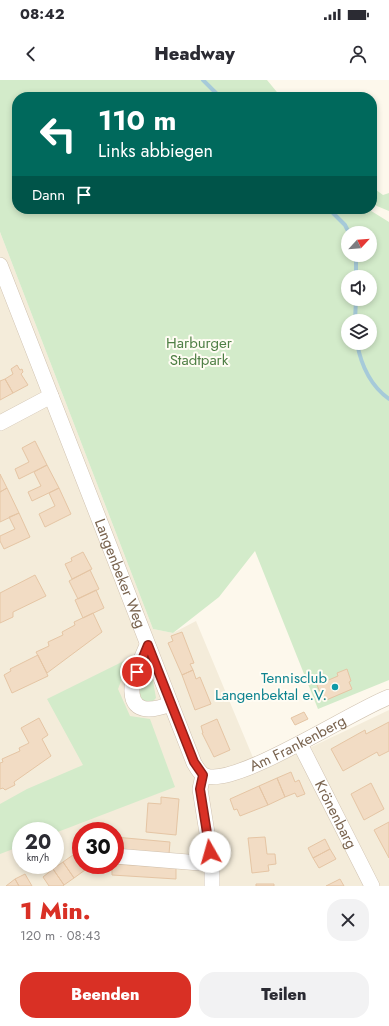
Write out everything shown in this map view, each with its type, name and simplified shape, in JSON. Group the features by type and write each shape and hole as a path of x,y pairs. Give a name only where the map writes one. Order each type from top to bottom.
{"street":[{"name":"Langenbeker Weg","path":"0,264 171,704 197,769 203,775"},
{"path":"0,423 51,396"},
{"path":"148,645 132,685 132,697 139,706 146,710 156,710 171,704"},
{"name":"Am Frankenberg","path":"203,775 220,777 231,774 300,744 358,711 389,697"},
{"name":"Krönenbarg","path":"300,744 372,886"},
{"path":"203,775 200,789 212,864 212,886"},
{"path":"124,857 212,864"}],"shaded area":[{"path":"0,232 153,629 173,633 196,621 259,772 389,710 389,886 0,886"}],"green space":[{"name":"Harburger Stadtpark","path":"0,80 267,80 277,92 12,92 12,214 376,214 389,222 389,680 318,709 255,551 219,597 173,633 153,629 0,232"},
{"path":"377,191 383,195 389,193 389,211 377,206"},
{"path":"130,658 118,689 130,716 150,719 175,787 84,822 72,822 72,826 64,830 64,822 12,822 12,849 0,854 0,804 27,789 83,765 47,699"},
{"path":"147,670 152,675 156,698 151,703 140,699 140,691"}],"building":[{"path":"17,365 20,370 22,369 23,372 21,374 28,385 13,393 5,379 13,374 11,369"},
{"path":"5,379 13,393 0,400 0,381"},
{"path":"35,441 47,465 19,479 15,469 29,462 22,448"},
{"path":"47,465 59,488 32,501 28,492 41,486 34,472"},
{"path":"0,474 7,488 0,492"},
{"path":"7,488 19,513 0,522 0,492"},
{"path":"59,488 71,514 45,527 39,514 55,506 49,493"},
{"path":"19,513 30,537 4,549 0,541 0,536 15,529 9,517"},
{"path":"83,552 92,569 72,579 65,564 72,561 71,558"},
{"path":"90,570 99,589 78,599 69,581"},
{"path":"35,575 46,596 13,612 13,617 0,623 0,593"},
{"path":"96,590 104,608 83,618 75,600"},
{"path":"93,613 102,632 47,673 36,652 49,646 48,642 63,635 62,632 75,625 74,622"},
{"path":"182,632 194,663 190,664 193,670 182,675 168,643 173,641 171,636"},
{"path":"38,655 48,676 12,693 4,675 11,671 10,669"},
{"name":"Tennisclub Langenbektal e.V.","path":"347,669 351,681 349,682 352,689 324,701 317,685 338,676 337,673"},
{"path":"193,670 196,679 200,677 211,704 195,710 182,675"},
{"path":"304,712 308,719 295,725 291,718"},
{"path":"39,718 48,735 42,739 51,756 14,782 15,785 5,790 3,788 0,789 0,763 3,762 2,759 20,751 19,748 29,743 21,728"},
{"path":"217,719 230,750 214,757 202,733 201,726"},
{"path":"389,722 389,751 379,756 377,752 343,771 331,749 365,730 366,734"},
{"path":"291,772 295,782 299,780 305,794 297,797 295,793 285,797 277,778"},
{"path":"277,778 285,797 268,805 259,786"},
{"path":"371,783 384,809 364,820 351,794"},
{"path":"259,786 268,805 240,816 237,809 234,810 230,799"},
{"path":"161,797 179,799 176,835 146,832 148,803 161,804"},
{"path":"389,822 389,858 374,830"},
{"path":"265,837 267,854 275,854 276,864 268,865 269,871 252,873 248,838"},
{"path":"124,838 170,842 169,854 124,850"},
{"path":"325,839 330,849 313,858 308,848"},
{"path":"330,849 336,859 319,868 313,858"},
{"path":"72,856 72,874 80,874 74,878 64,861"},
{"path":"64,863 74,878 64,885 56,874 64,874"},
{"path":"124,865 176,868 176,879 112,875 124,874"},
{"path":"25,874 32,886 19,886 15,879"},
{"path":"47,874 56,874 64,885 49,886 43,877"},
{"path":"15,879 19,886 6,886"},
{"path":"340,879 344,886 326,886"},
{"path":"256,884 274,884 274,886 256,886"}],"waterway":[{"path":"203,80 215,92"},
{"path":"334,214 346,226"},
{"path":"356,262 356,270"},
{"path":"355,314 356,306"},
{"path":"359,350 364,367 372,381 389,399"}],"place":[{"name":"Tennisclub Langenbektal e.V.","path":"335,687"}],"route":[{"path":"137,672 148,645 194,762 197,769 203,775 200,783 200,789 210,852"}]}
